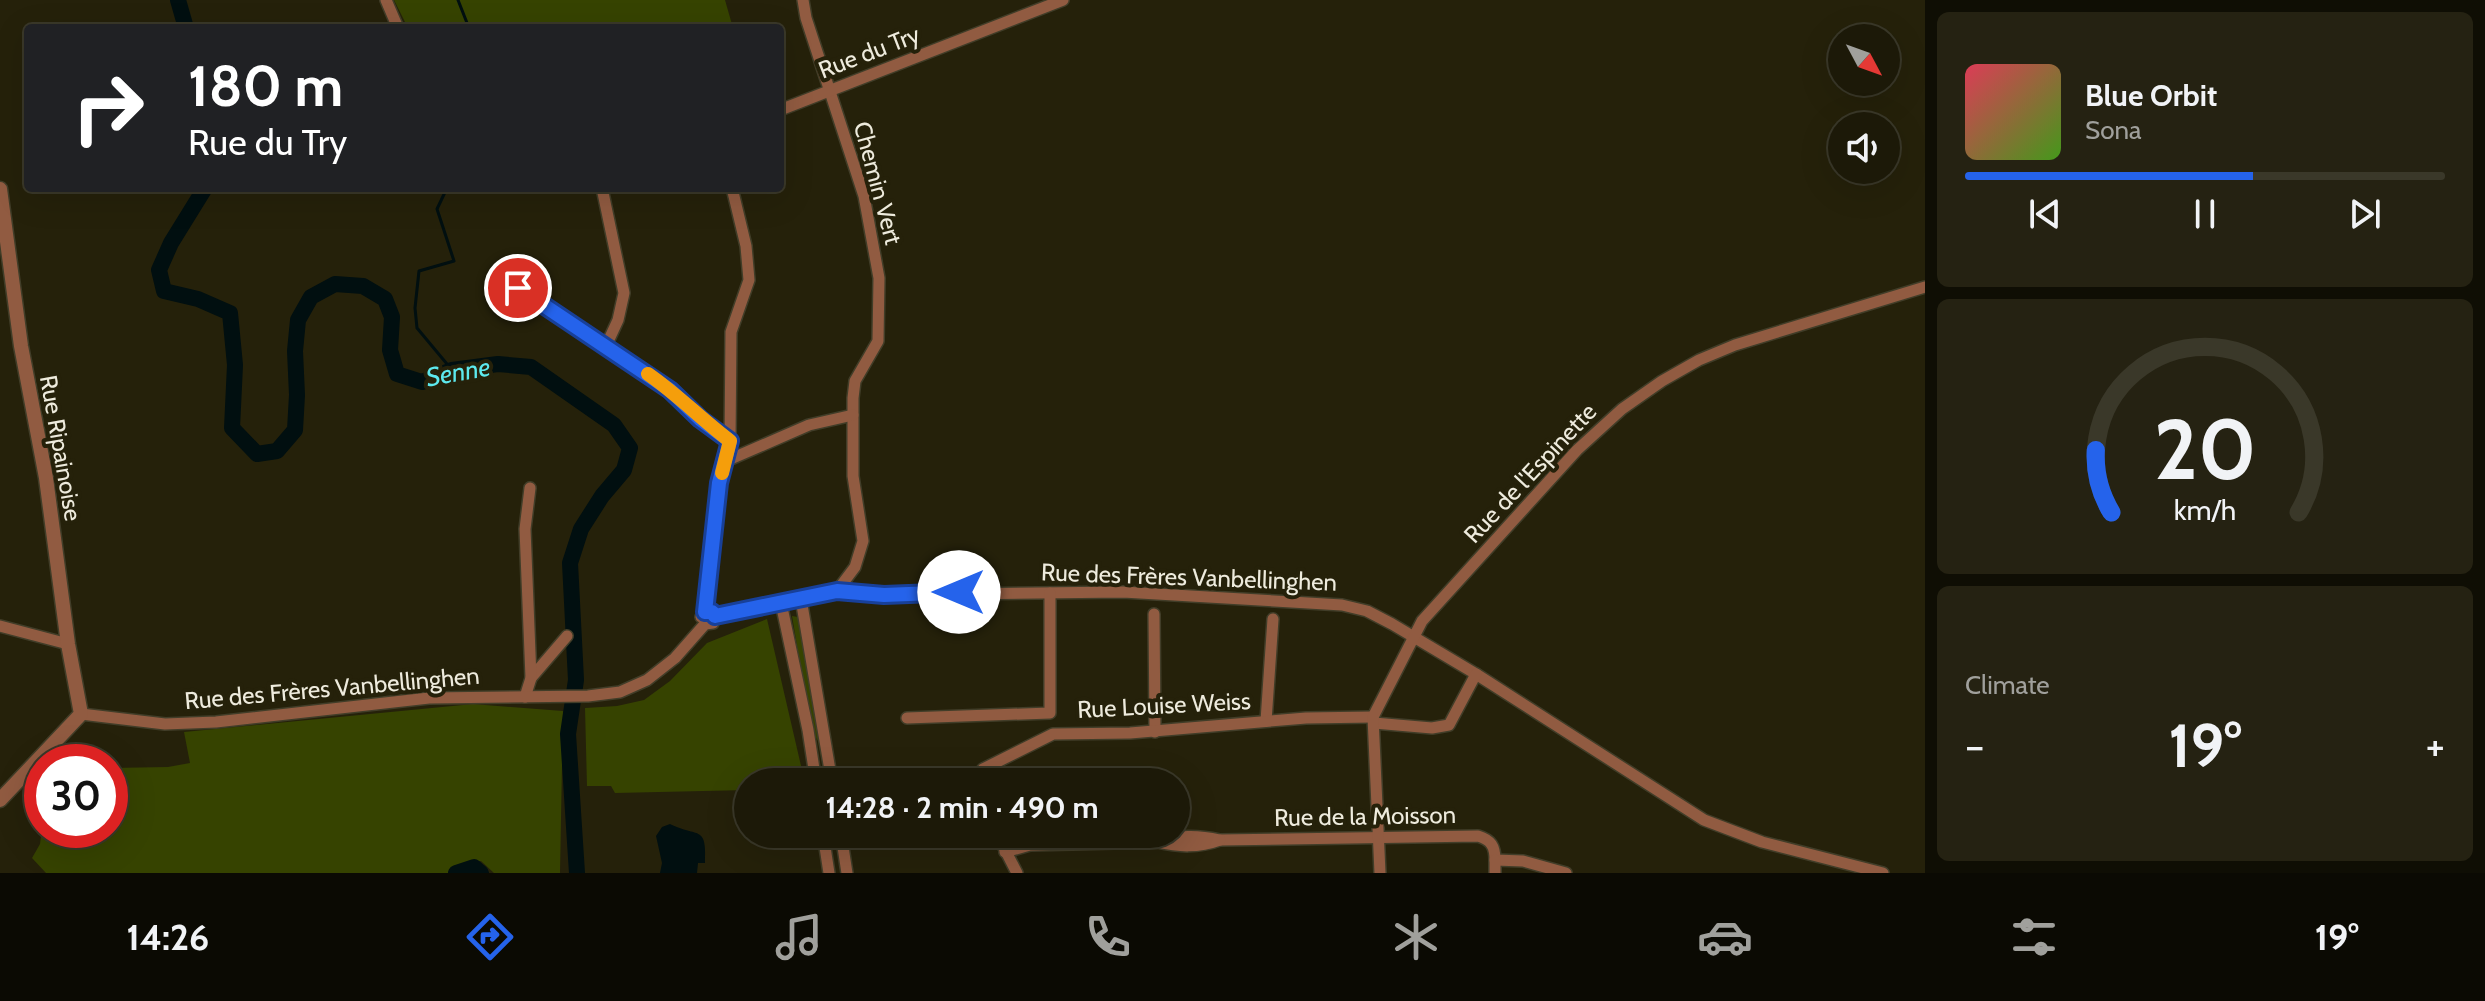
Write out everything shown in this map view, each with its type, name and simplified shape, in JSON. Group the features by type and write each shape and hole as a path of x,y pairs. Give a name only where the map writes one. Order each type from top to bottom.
{"street":[{"path":"386,0 396,24"},
{"name":"Chemin Vert","path":"803,0 806,18 864,196 879,278 878,341 855,381 853,476 863,541 855,567 837,591"},
{"name":"Rue du Try","path":"784,108 1063,0"},
{"name":"Rue Ripainoise","path":"0,189 21,346 46,478 68,644 81,714"},
{"path":"603,192 624,293 618,320 606,346"},
{"path":"708,617 719,483 730,441 731,332 749,280 746,246 733,192"},
{"path":"514,264 518,288 670,390 700,419 730,441"},
{"name":"Rue de l'Espinette","path":"1374,720 1422,621 1577,450 1622,409 1699,360 1735,345 1925,287"},
{"path":"726,461 809,425 853,415"},
{"path":"525,697 531,678 525,529 530,488"},
{"name":"Chemin Vert","path":"855,567 862,594"},
{"name":"Rue des Frères Vanbellinghen","path":"81,714 165,724 203,723 429,698 588,696 620,692 647,680 675,658 708,617 837,591 862,594 1123,592 1342,605 1367,611 1413,636 1704,820 1762,842 1883,873"},
{"path":"907,718 1050,713 1050,593"},
{"path":"801,599 830,768"},
{"path":"781,603 814,768"},
{"path":"1154,614 1155,732"},
{"path":"1266,721 1273,619"},
{"path":"0,626 68,644"},
{"path":"531,678 567,636"},
{"name":"Rue Louise Weiss","path":"985,768 1053,734 1155,732 1266,721 1374,720 1432,728 1449,725 1476,674"},
{"path":"0,800 81,714"},
{"path":"1374,720 1380,873"},
{"name":"Rue de la Moisson","path":"1005,852 1030,845 1157,842 1176,847 1205,846 1220,840 1478,836 1487,839 1493,846 1495,860"},
{"path":"825,848 829,873"},
{"path":"843,848 847,873"},
{"path":"1003,848 1017,873"},
{"path":"1495,873 1495,860 1523,861 1566,873"}],"green space":[{"path":"394,0 725,0 732,24 406,24"},
{"path":"792,616 798,617 826,768 811,729"},
{"path":"767,619 802,768 734,768 734,790 615,793 611,786 587,786 585,708 644,700 670,681 707,643"},
{"path":"473,704 563,711 560,873 494,873 481,861 467,863 451,873 46,873 32,858 38,848 128,848 128,768 190,763 184,732"}],"shaded area":[{"path":"670,824 702,837 705,863 698,863 697,873 660,873 662,863 656,836 662,827"}],"waterway":[{"name":"Senne","path":"178,0 185,24"},
{"path":"458,0 467,24"},
{"name":"Senne","path":"203,192 171,243 159,270 164,291 198,299 230,313 235,365 232,428 257,454 277,451 295,430 298,320 311,297 335,284 363,286 385,299 392,317 390,350 397,374 422,382 452,370 498,364 531,367 614,425 630,448 624,470 602,496 581,529 570,563 576,680 568,734 577,873"},
{"path":"445,192 437,209 454,261 419,271 415,308 417,328 452,370"},
{"name":"Senne","path":"456,873 474,867 481,873"}],"slow traffic":[{"path":"648,374 730,441 722,473"}],"route":[{"path":"518,288 670,390 700,419 730,441 719,483 705,612 712,612 715,616 837,591 884,595 959,592"}]}
